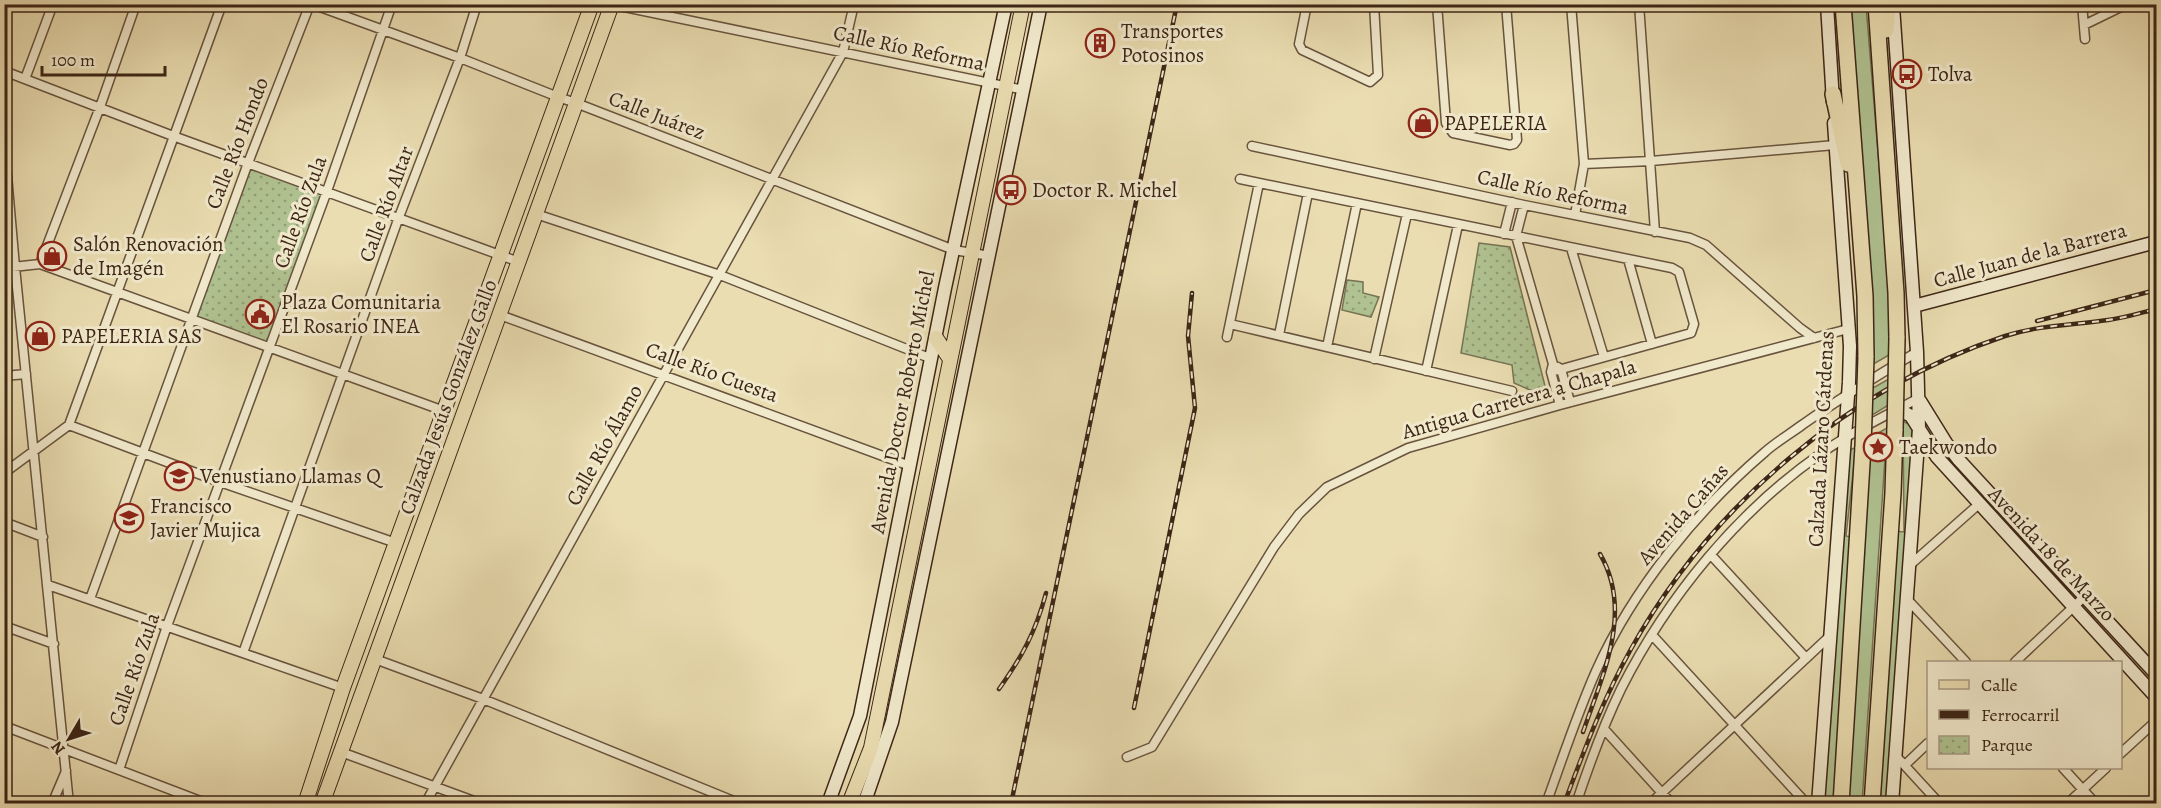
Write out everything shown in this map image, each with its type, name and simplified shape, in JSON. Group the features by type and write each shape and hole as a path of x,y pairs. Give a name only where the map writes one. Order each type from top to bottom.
{"highway":[{"name":"Calzada Lázaro Cárdenas","path":"1841,804 1863,447 1866,357 1861,223 1843,4"},
{"path":"1872,804 1893,493 1897,338 1887,144 1876,4"},
{"path":"1887,144 1888,4"},
{"path":"1833,94 1861,223"}],"main road":[{"name":"Calzada Jesús González Gallo","path":"305,804 343,688 592,4"},
{"name":"Avenida Doctor Roberto Michel","path":"828,804 860,716 1006,4"},
{"name":"Avenida Doctor Roberto Michel","path":"849,804 871,748 1023,4"},
{"path":"864,804 892,722 1041,4"},
{"name":"Calzada Lázaro Cárdenas","path":"1818,804 1850,346 1827,4"},
{"path":"1892,804 1919,429 1917,352 1893,4"},
{"name":"Calzada Jesús González Gallo","path":"322,804 612,5"},
{"name":"Calle Juan de la Barrera","path":"1914,306 2157,242"},
{"path":"936,338 950,359"},
{"name":"Avenida 18 de Marzo","path":"1919,398 1959,460 2157,674"},
{"name":"Avenida 18 de Marzo","path":"1898,409 1911,416 1936,457 2157,697"},
{"path":"928,469 945,472"},
{"path":"360,643 360,695"}],"street":[{"path":"25,79 53,4"},
{"path":"40,264 100,107 136,4"},
{"path":"4,473 69,425 222,4"},
{"name":"Calle Juárez","path":"311,4 460,58 954,250 990,256"},
{"name":"Calle Río Hondo","path":"90,599 248,163 311,4"},
{"name":"Calle Río Zula","path":"119,770 167,626 327,191 392,4"},
{"name":"Calle Río Altar","path":"243,653 399,217 460,58 477,4"},
{"name":"Calle Río Álamo","path":"425,804 843,52 854,4"},
{"path":"1307,4 1300,47 1304,53 1366,82 1374,80 1378,75 1374,4"},
{"path":"1437,4 1448,128 1453,133 1510,145 1516,142 1506,4"},
{"path":"1571,4 1584,164 1575,215"},
{"path":"1639,4 1655,232"},
{"path":"2082,4 2085,39"},
{"path":"2084,25 2127,4"},
{"name":"Calle Río Reforma","path":"612,5 1024,90"},
{"path":"4,71 173,136 519,262"},
{"path":"4,141 69,804"},
{"path":"1584,164 1651,161 1835,145"},
{"name":"Calle Río Reforma","path":"1252,146 1700,241 1814,338"},
{"path":"1240,179 1628,259 1676,270 1681,276 1694,328 1691,333 1562,369 1552,368"},
{"path":"1227,337 1259,183"},
{"path":"1279,336 1308,193"},
{"path":"1504,234 1512,202"},
{"path":"1328,347 1357,203"},
{"path":"1524,205 1516,236 1560,405"},
{"path":"536,214 720,275 932,359"},
{"path":"1374,358 1407,214"},
{"path":"1426,371 1458,225"},
{"path":"1571,248 1604,357"},
{"path":"1628,259 1652,344"},
{"path":"4,268 40,264 444,411"},
{"name":"Calle Río Cuesta","path":"500,315 910,466"},
{"path":"1230,324 1512,392"},
{"name":"Antigua Carretera a Chapala","path":"1127,757 1152,747 1274,547 1312,500 1327,487 1408,448 1570,402 1848,329"},
{"name":"Avenida Cañas","path":"1546,804 1596,672 1614,635 1675,544 1723,491 1766,450 1848,393 1917,352"},
{"path":"1562,369 1570,402"},
{"path":"4,376 26,374"},
{"path":"1576,804 1604,729 1622,689 1653,636 1687,585 1711,555 1785,480 1845,437 1919,398"},
{"path":"69,425 220,482 396,543"},
{"path":"1910,565 1979,504"},
{"path":"4,522 43,537"},
{"path":"1711,555 1806,658"},
{"path":"48,585 343,688"},
{"path":"2017,661 2085,596"},
{"path":"1907,599 1964,661"},
{"path":"4,626 54,644"},
{"path":"1650,804 1831,635"},
{"path":"1653,636 1807,804"},
{"path":"375,658 483,699 741,804"},
{"path":"2122,753 2157,721"},
{"path":"4,726 208,804"},
{"path":"1604,729 1672,804"},
{"path":"1905,765 1927,745"},
{"path":"341,752 482,804"},
{"path":"1896,756 1940,804"},
{"path":"52,804 67,769"},
{"path":"2064,769 2096,804"},
{"path":"2067,804 2105,769"}],"green space":[{"path":"1850,5 1866,5 1890,301 1889,355 1870,366"},
{"path":"250,166 324,193 268,345 194,318"},
{"path":"1479,243 1510,247 1548,398 1514,383 1512,365 1461,353"},
{"path":"1347,280 1363,282 1363,293 1379,297 1371,317 1342,310"},
{"path":"1901,372 1900,398 1856,425 1857,397"},
{"path":"1903,421 1912,426 1907,532 1888,803 1878,804 1895,531 1904,532"},
{"path":"1887,428 1862,803 1845,804 1869,438"},
{"path":"1856,447 1846,536 1851,537 1835,803 1822,804 1848,451"}],"railway":[{"path":"1011,804 1177,4"},
{"path":"2037,321 2156,290"},
{"path":"1134,708 1195,408 1188,336 1192,293"},
{"path":"1564,804 1594,725 1612,687 1631,649 1664,596 1701,547 1743,500 1789,458 1839,420 1892,387 1947,358 2018,332 2114,319 2156,309"},
{"path":"1583,732 1606,666 1615,621 1610,576 1600,554"},
{"path":"999,689 1027,643 1038,620 1046,593"}],"place":[{"name":"Transportes Potosinos","path":"1100,43"},
{"name":"Tolva","path":"1907,74"},
{"name":"PAPELERIA","path":"1423,123"},
{"name":"Doctor R. Michel","path":"1011,190"},
{"name":"Salón Renovación de Imagén","path":"52,256"},
{"name":"Plaza Comunitaria El Rosario INEA","path":"260,314"},
{"name":"PAPELERIA SAS","path":"40,336"},
{"name":"Taekwondo","path":"1878,447"},
{"name":"Venustiano Llamas Q","path":"179,476"},
{"name":"Francisco Javier Mujica","path":"129,518"}]}
